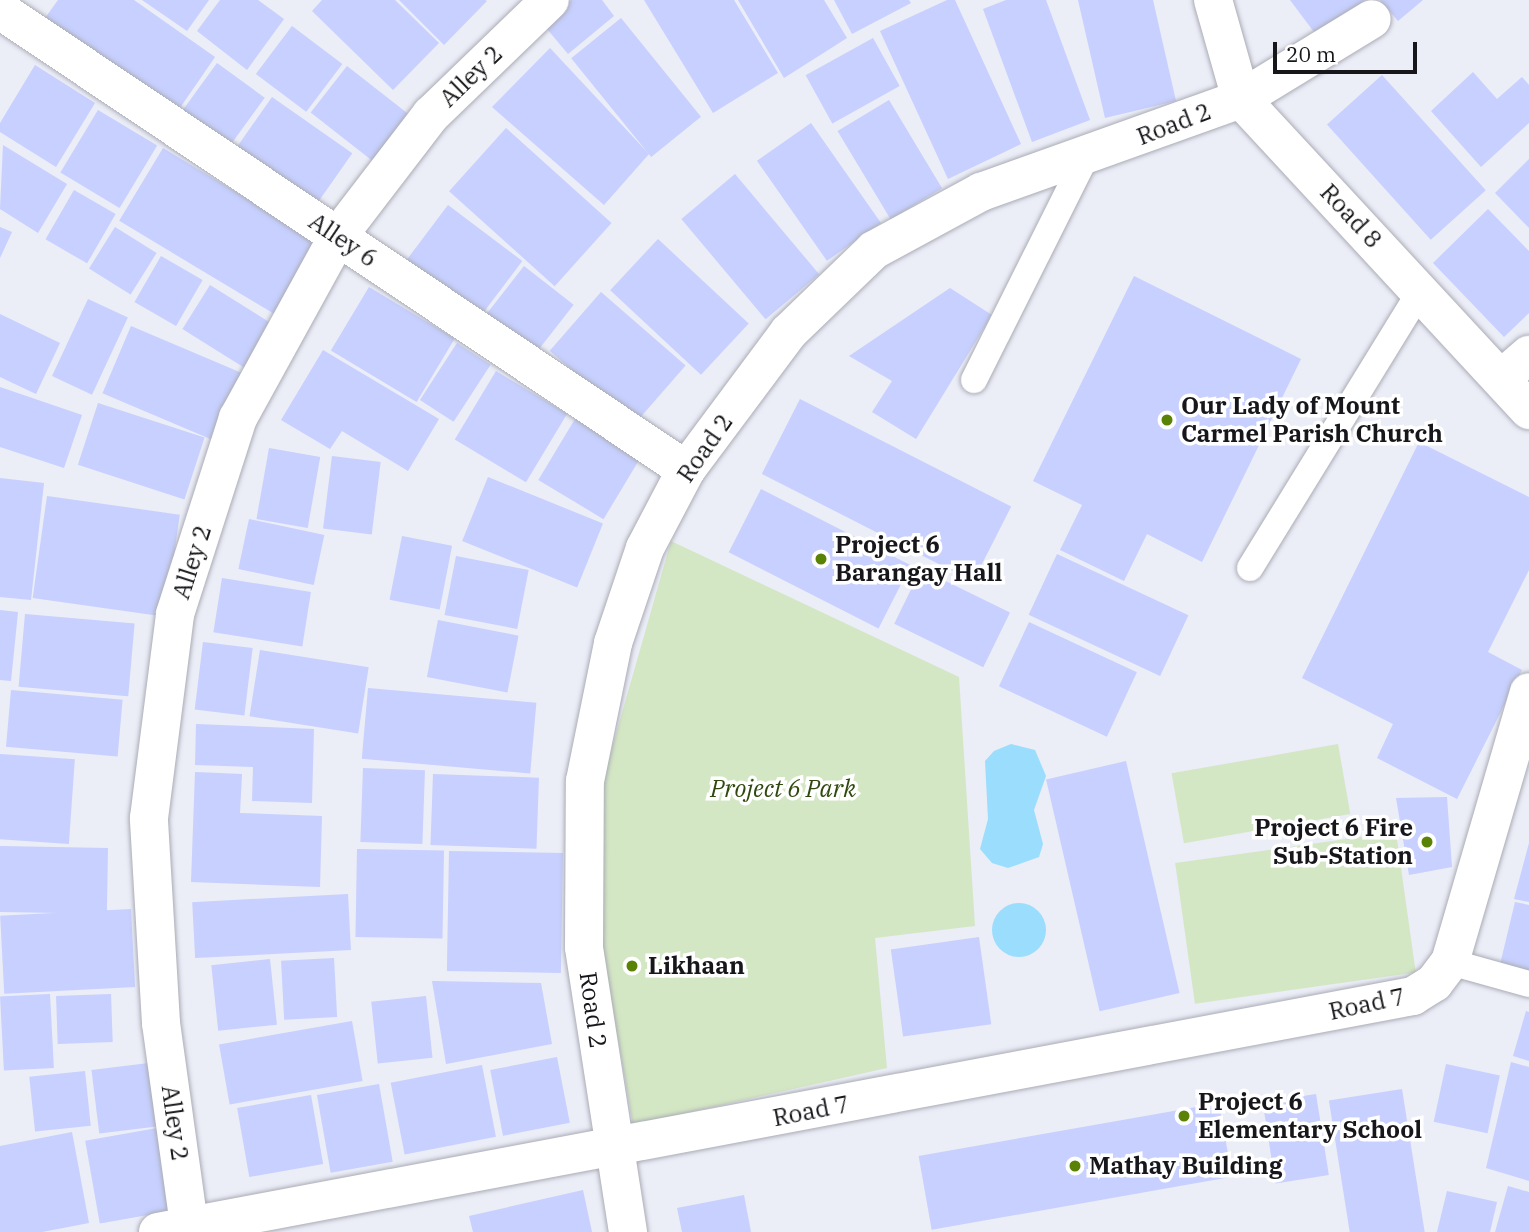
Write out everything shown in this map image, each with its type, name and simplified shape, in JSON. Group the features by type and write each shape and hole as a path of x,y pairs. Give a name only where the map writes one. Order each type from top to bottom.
{"street":[{"name":"Alley 2","path":"179,1230 161,1023 149,818 175,614 238,418 338,236 431,115 550,0"},
{"name":"Road 8","path":"1213,0 1241,99 1421,290 1515,367 1529,410"},
{"name":"Alley 6","path":"0,9 686,470"},
{"name":"Road 2","path":"628,1232 613,1149 584,947 585,781 613,643 645,548 686,470 789,332 874,250 981,192 1084,158 1241,99 1372,19"},
{"name":"Road 7","path":"179,1230 1413,996 1434,983 1450,962 1529,692"}],"lane":[{"path":"974,380 1084,158"},
{"path":"1250,568 1421,290"},
{"path":"1450,962 1529,984"}],"green space":[{"name":"Project 6 Park","path":"671,541 959,677 975,926 875,938 887,1068 633,1125 602,949 604,776"},
{"path":"1338,744 1350,814 1184,843 1172,773"},
{"path":"1396,832 1416,973 1195,1004 1175,863"}],"water":[{"path":"1011,744 1035,750 1046,776 1034,810 1043,844 1039,857 1008,868 992,863 980,849 988,819 985,761 994,751"},
{"path":"1019,903 1038,911 1046,930 1038,949 1019,957 1000,949 992,930 1000,911"}],"building":[{"path":"58,0 134,0 215,57 173,118 40,25"},
{"path":"142,0 209,0 187,31"},
{"path":"220,0 258,0 284,19 247,70 197,31"},
{"path":"322,0 395,0 439,43 393,90 312,11"},
{"path":"399,0 485,0 487,1 444,45"},
{"path":"571,0 602,0 614,16 568,54 542,23"},
{"path":"644,0 734,0 778,73 713,113"},
{"path":"738,0 824,0 847,38 784,78"},
{"path":"834,0 909,0 911,3 852,34"},
{"path":"947,0 955,0 1021,144 948,179 880,31"},
{"path":"1006,0 1046,0 1090,120 1032,142 983,9"},
{"path":"1078,0 1153,0 1176,101 1105,118"},
{"path":"1290,0 1365,0 1317,36"},
{"path":"1380,0 1423,0 1398,21"},
{"path":"621,18 701,117 651,157 571,58"},
{"path":"292,26 342,64 306,112 256,74"},
{"path":"873,38 900,86 832,123 806,75"},
{"path":"550,48 649,154 604,205 492,107"},
{"path":"217,63 265,98 228,149 180,114"},
{"path":"35,65 95,103 56,167 0,132 0,123"},
{"path":"347,66 416,120 380,167 311,112"},
{"path":"1473,72 1497,99 1522,77 1529,85 1529,123 1481,167 1431,111"},
{"path":"1382,75 1486,190 1431,240 1327,125"},
{"path":"272,97 352,153 314,207 234,151"},
{"path":"889,100 942,188 891,219 838,131"},
{"path":"98,110 157,146 120,208 60,173"},
{"path":"811,123 881,223 827,261 757,161"},
{"path":"506,128 612,223 555,286 449,191"},
{"path":"3,145 67,184 38,233 0,209"},
{"path":"163,148 318,241 274,314 119,221"},
{"path":"1529,159 1529,228 1495,193"},
{"path":"735,174 819,274 766,319 681,219"},
{"path":"74,190 116,214 87,263 46,239"},
{"path":"448,205 522,261 477,322 402,266"},
{"path":"1488,209 1529,251 1529,313 1504,337 1433,263"},
{"path":"0,227 12,232 0,258"},
{"path":"115,227 157,253 131,295 89,269"},
{"path":"658,239 749,324 701,375 610,290"},
{"path":"161,256 203,280 176,326 135,302"},
{"path":"524,266 574,305 534,356 484,317"},
{"name":"Our Lady of Mount Carmel Parish Church","path":"1134,276 1301,359 1202,562 1147,534 1124,581 1060,550 1082,505 1033,481"},
{"path":"210,285 272,324 244,368 182,329"},
{"path":"369,287 455,339 417,402 331,350"},
{"path":"950,288 992,315 916,439 872,412 892,381 849,356"},
{"path":"601,292 686,365 634,424 550,351"},
{"path":"88,299 128,318 92,395 52,376"},
{"path":"0,314 60,343 36,394 0,377"},
{"path":"131,326 242,373 214,440 102,393"},
{"path":"457,343 491,365 454,422 420,400"},
{"path":"323,350 439,419 408,471 342,431 330,449 281,420"},
{"path":"496,371 567,414 526,482 455,440"},
{"path":"0,387 82,415 64,468 0,447"},
{"path":"800,399 1011,507 973,581 762,474"},
{"path":"98,403 205,438 184,499 78,465"},
{"path":"578,414 643,453 603,519 538,480"},
{"path":"1419,442 1529,497 1529,570 1488,652 1522,670 1457,799 1377,758 1393,724 1302,678"},
{"path":"269,448 320,457 308,528 256,519"},
{"path":"332,456 381,462 372,534 323,528"},
{"path":"488,477 603,523 577,587 462,541"},
{"path":"0,478 44,483 31,600 0,597"},
{"name":"Project 6 Barangay Hall","path":"761,489 911,565 878,629 729,552"},
{"path":"47,496 180,515 165,617 33,598"},
{"path":"249,519 324,535 314,585 238,569"},
{"path":"402,536 452,546 440,610 390,600"},
{"path":"1057,554 1188,615 1160,676 1029,615"},
{"path":"456,556 529,570 517,629 445,615"},
{"path":"921,569 1010,612 983,667 894,624"},
{"path":"222,578 311,592 302,646 213,632"},
{"path":"0,610 18,612 11,681 0,680"},
{"path":"25,614 135,624 128,696 19,687"},
{"path":"438,620 518,636 507,693 427,677"},
{"path":"1029,622 1137,672 1107,737 999,686"},
{"path":"203,642 253,648 244,716 195,709"},
{"path":"260,650 369,667 358,733 250,716"},
{"path":"368,688 536,703 530,773 362,759"},
{"path":"11,690 123,700 118,757 6,747"},
{"path":"196,724 314,729 312,803 252,801 253,767 195,765"},
{"path":"0,754 75,759 69,844 0,839"},
{"path":"1126,761 1180,993 1100,1011 1046,779"},
{"path":"363,768 425,770 422,844 360,842"},
{"path":"195,772 242,774 240,813 322,816 320,887 191,882"},
{"path":"433,774 539,778 536,849 431,845"},
{"name":"Project 6 Fire Sub-Station","path":"1447,797 1452,867 1409,875 1396,798"},
{"path":"1529,843 1529,902 1514,899"},
{"path":"0,846 108,848 107,914 0,912"},
{"path":"357,849 444,851 442,939 355,937"},
{"path":"449,851 563,853 561,973 447,971"},
{"path":"348,894 351,950 195,958 192,902"},
{"path":"1515,902 1529,905 1529,980 1498,973"},
{"path":"131,909 135,987 4,994 0,916"},
{"path":"979,937 991,1024 903,1037 891,949"},
{"path":"334,958 337,1017 284,1020 281,961"},
{"path":"270,959 277,1025 218,1031 211,965"},
{"path":"432,981 541,983 552,1044 446,1064"},
{"path":"50,994 54,1068 4,1071 0,997"},
{"path":"111,994 113,1042 58,1044 56,996"},
{"path":"426,996 432,1058 378,1063 371,1002"},
{"path":"1526,1011 1529,1012 1529,1061 1513,1056"},
{"path":"352,1021 363,1081 230,1105 219,1044"},
{"path":"557,1057 570,1123 503,1136 490,1070"},
{"path":"157,1062 165,1126 99,1134 91,1070"},
{"path":"1511,1062 1529,1067 1529,1181 1486,1168"},
{"path":"1446,1064 1500,1075 1488,1133 1434,1122"},
{"path":"482,1065 496,1137 405,1154 391,1083"},
{"path":"85,1071 91,1126 35,1132 29,1077"},
{"path":"379,1084 393,1162 331,1173 317,1095"},
{"path":"1402,1089 1425,1232 1350,1232 1329,1101"},
{"path":"1316,1094 1329,1175 1275,1183 1263,1102"},
{"path":"311,1095 323,1164 249,1177 237,1108"},
{"name":"Mathay Building","path":"1219,1103 1232,1177 932,1230 919,1156"},
{"path":"163,1127 178,1210 100,1223 85,1141"},
{"path":"72,1132 89,1223 42,1232 0,1232 0,1146"},
{"path":"1508,1186 1529,1192 1529,1232 1495,1232"},
{"path":"583,1190 592,1232 473,1232 469,1216"},
{"path":"1447,1191 1497,1202 1490,1232 1437,1232"},
{"path":"744,1195 751,1232 682,1232 677,1208"}],"place":[{"name":"Our Lady of Mount Carmel Parish Church","path":"1167,420"},
{"name":"Project 6 Barangay Hall","path":"821,559"},
{"name":"Project 6 Fire Sub-Station","path":"1427,842"},
{"name":"Likhaan","path":"632,966"},
{"name":"Project 6 Elementary School","path":"1184,1116"},
{"name":"Mathay Building","path":"1075,1166"}]}
